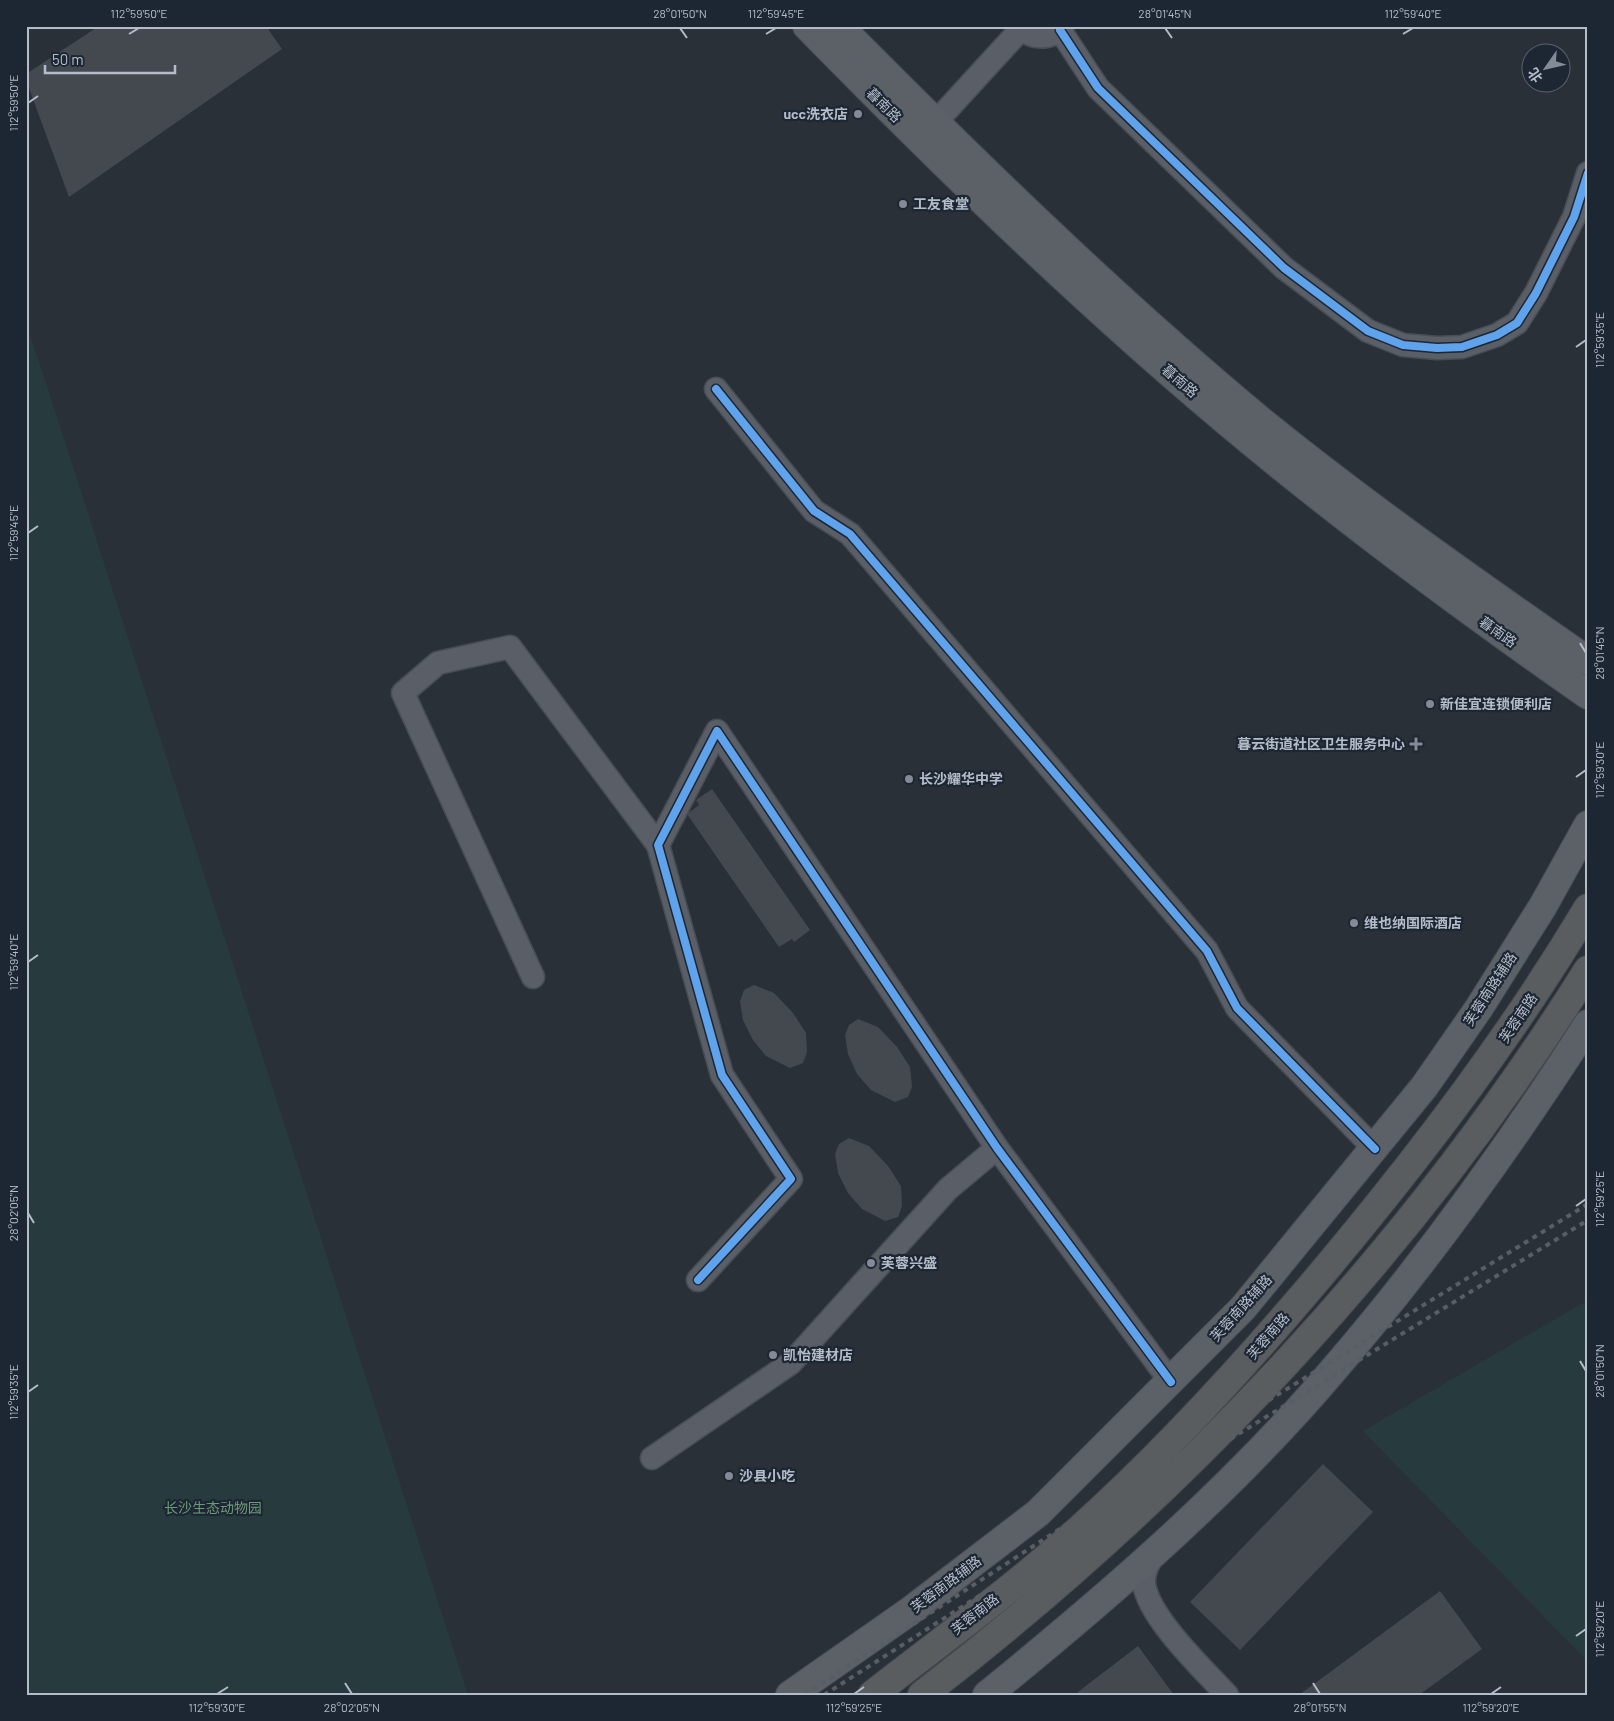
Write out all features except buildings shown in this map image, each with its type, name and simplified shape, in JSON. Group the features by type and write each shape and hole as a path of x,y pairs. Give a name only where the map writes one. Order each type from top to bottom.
{"highway":[{"name":"芙蓉南路","path":"872,1695 1082,1527 1177,1435 1266,1340 1434,1136 1495,1053 1588,908"},
{"path":"922,1695 1000,1635 1075,1571 1159,1493 1280,1368 1350,1290 1471,1141 1549,1031 1588,970"},
{"path":"860,1695 940,1642"}],"main road":[{"name":"暮南路","path":"807,26 1262,421 1333,478 1553,637 1588,660"},
{"name":"暮南路","path":"839,26 928,131 1105,316 1249,440 1473,615 1588,695"},
{"path":"1553,637 1588,652"},
{"path":"1553,671 1588,704"},
{"name":"芙蓉南路辅路","path":"790,1695 902,1617 1038,1513 1243,1308 1424,1087 1479,1008 1542,906 1588,825"},
{"path":"987,1695 1083,1616 1155,1551 1243,1467 1334,1370 1467,1202 1547,1088 1588,1024"}],"street":[{"path":"928,131 1020,28 1036,36 1053,34 1061,28 1098,88 1284,268 1368,331 1403,345 1437,348 1462,347 1497,335 1516,323 1536,293 1574,217 1588,173"},
{"path":"716,389 814,511 850,534 1207,950 1237,1008 1375,1149"},
{"path":"533,977 403,693 438,663 510,647 658,845 722,1076 791,1179 698,1280"},
{"path":"658,845 717,731 997,1148 1171,1382"},
{"path":"652,1458 791,1362 948,1189 997,1148"},
{"path":"1155,1551 1144,1574 1144,1585 1152,1605 1161,1620 1227,1695"}],"green space":[{"name":"长沙生态动物园","path":"26,324 48,389 468,1695 26,1695"},
{"path":"1588,1300 1588,1662 1363,1431"}],"railway":[{"path":"804,1695 1072,1521 1588,1204"},
{"path":"824,1695 1101,1518 1588,1220"}],"cycle path":[{"path":"1060,30 1098,88 1284,268 1368,331 1403,345 1437,348 1462,347 1497,335 1517,323 1536,293 1574,217 1588,173"},
{"path":"716,389 814,511 850,534 1207,951 1237,1008 1375,1149"},
{"path":"698,1280 791,1179 722,1075 658,845 717,731 997,1148 1171,1382"}],"place":[{"name":"ucc洗衣店","path":"858,114"},
{"name":"工友食堂","path":"903,204"},
{"name":"新佳宜连锁便利店","path":"1430,704"},
{"name":"暮云街道社区卫生服务中心","path":"1416,744"},
{"name":"长沙耀华中学","path":"909,779"},
{"name":"维也纳国际酒店","path":"1354,923"},
{"name":"芙蓉兴盛","path":"871,1263"},
{"name":"凯怡建材店","path":"773,1355"},
{"name":"沙县小吃","path":"729,1476"}]}
